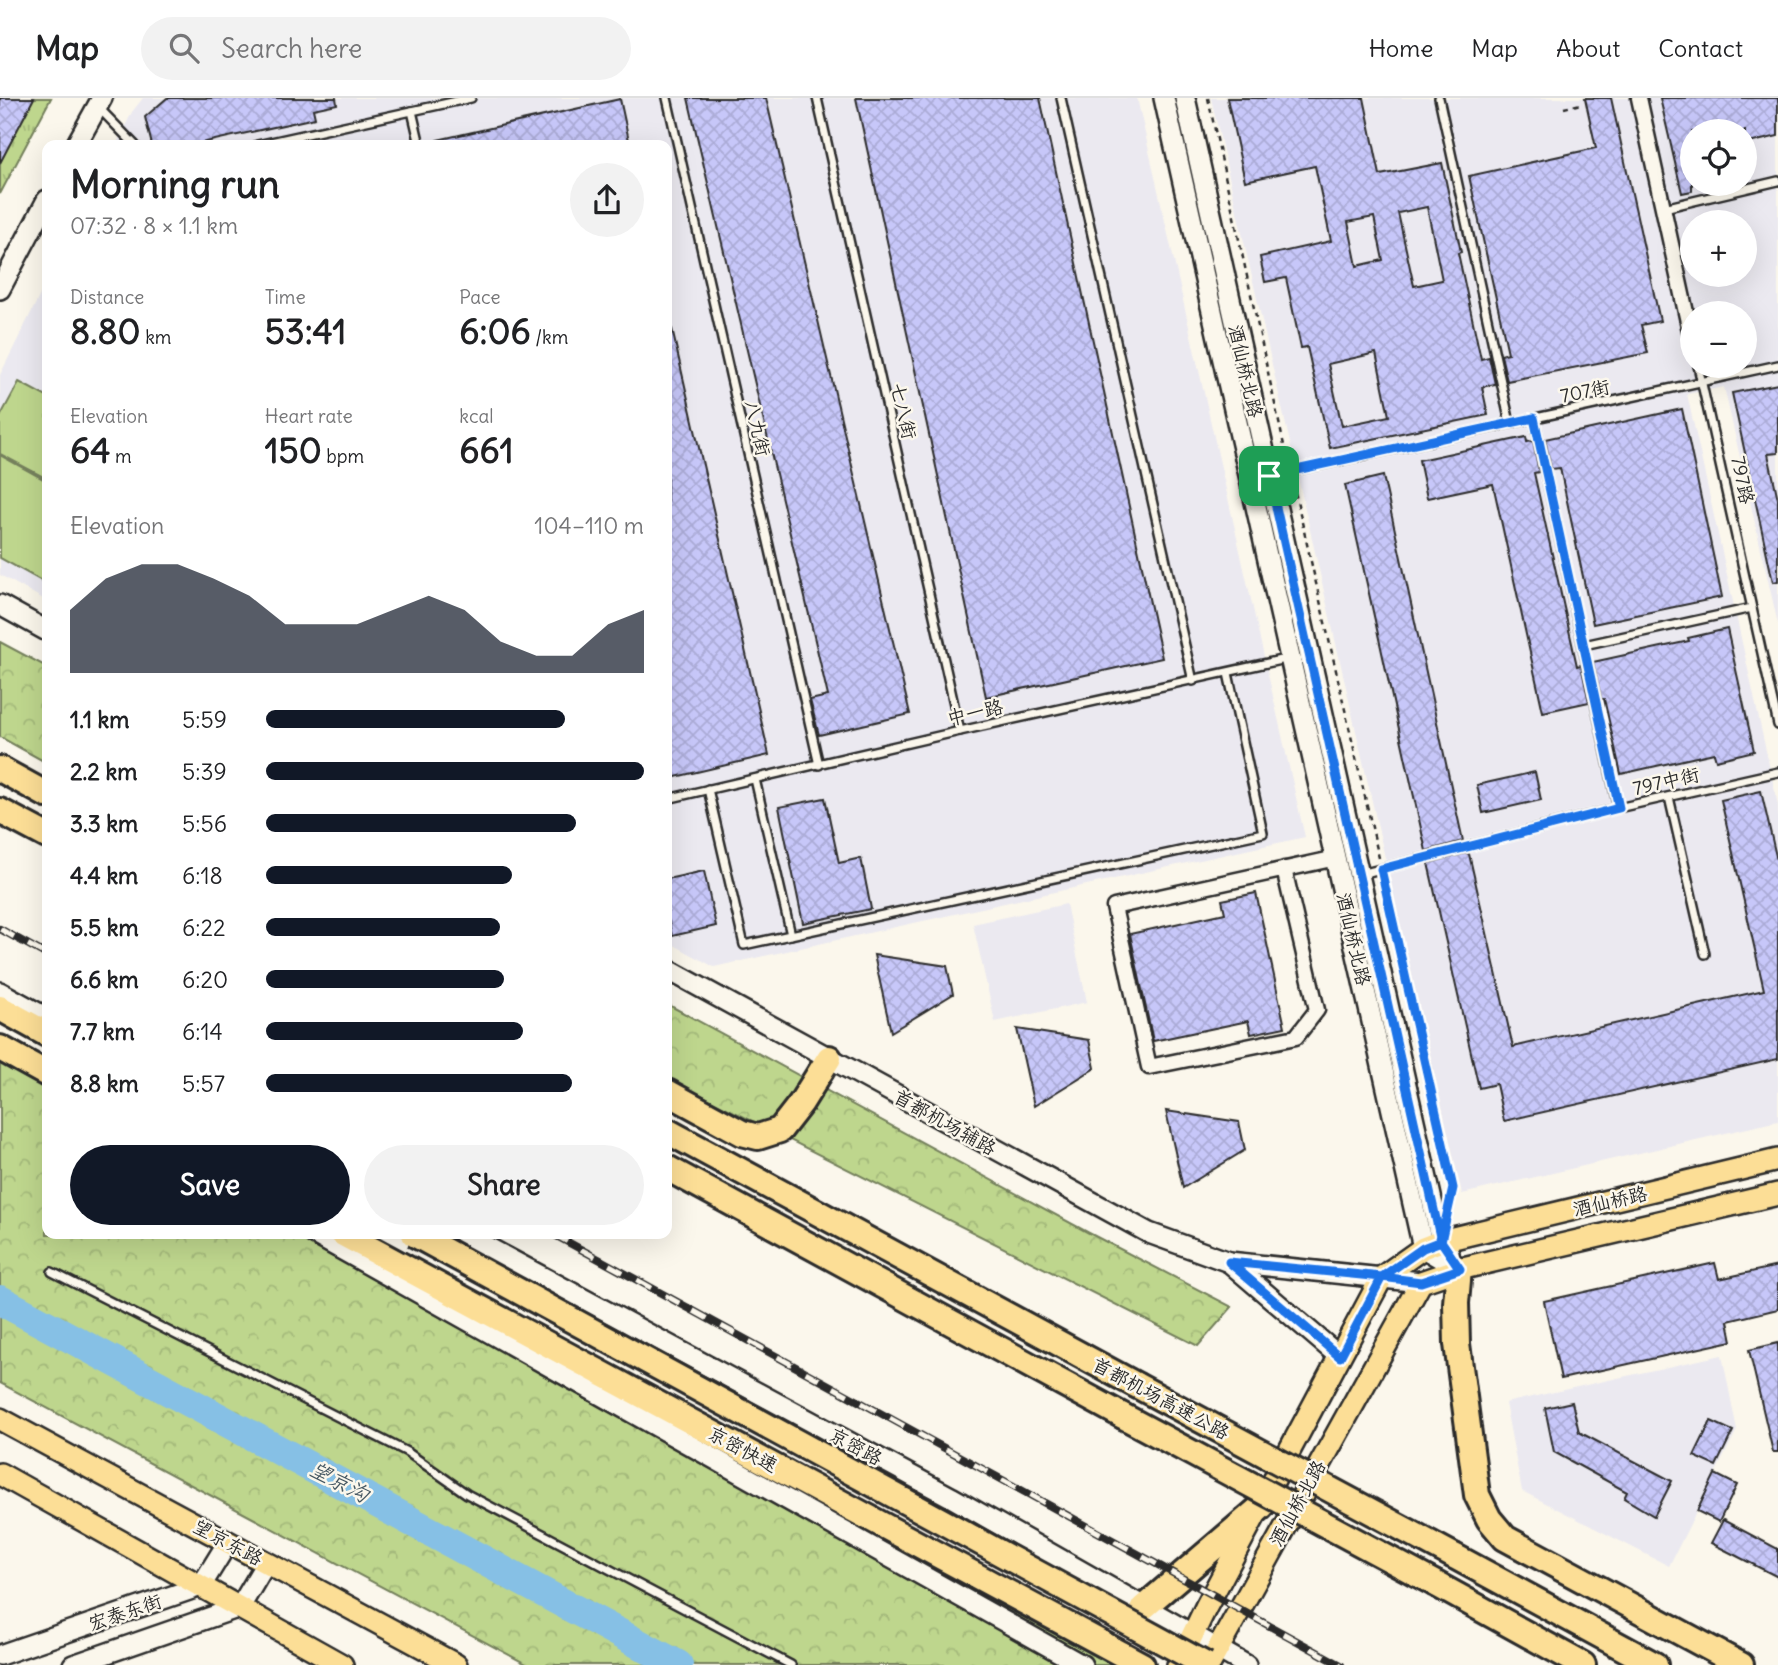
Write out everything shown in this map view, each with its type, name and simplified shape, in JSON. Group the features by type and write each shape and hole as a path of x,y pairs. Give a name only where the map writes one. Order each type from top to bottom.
{"highway":[{"path":"0,769 42,792"},
{"path":"0,811 42,833"},
{"path":"0,1008 42,1031"},
{"path":"0,1048 42,1071"},
{"path":"672,1095 743,1132 758,1137 780,1130 802,1103 829,1058"},
{"name":"首都机场高速公路","path":"672,1134 1655,1665"},
{"name":"首都机场高速公路","path":"672,1171 1583,1665"},
{"name":"京密快速","path":"352,1239 1142,1665"},
{"name":"京密快速","path":"423,1239 1210,1660"},
{"path":"1460,1269 1456,1303 1457,1345 1477,1494 1489,1519 1505,1538 1741,1665"},
{"path":"1143,1608 1261,1507"}],"main road":[{"name":"酒仙桥北路","path":"1164,98 1336,858 1432,1244"},
{"name":"酒仙桥北路","path":"1185,98 1359,874 1432,1244"},
{"path":"79,140 99,102"},
{"path":"0,289 42,209"},
{"path":"0,605 42,628"},
{"name":"首都机场辅路","path":"672,973 1149,1233 1229,1262"},
{"path":"0,992 42,1014"},
{"path":"0,1060 42,1084"},
{"name":"酒仙桥路","path":"1432,1244 1778,1160"},
{"name":"酒仙桥路","path":"1460,1269 1778,1194"},
{"path":"323,1239 1082,1665"},
{"name":"京密路","path":"472,1239 939,1491 1192,1636 1210,1660 1245,1665"},
{"name":"酒仙桥北路","path":"1178,1665 1382,1277 1432,1244"},
{"path":"1229,1262 1421,1282 1460,1269 1432,1244"},
{"path":"1229,1262 1340,1357"},
{"name":"酒仙桥北路","path":"1210,1660 1421,1282"},
{"name":"望京东路","path":"0,1419 456,1665"},
{"path":"0,1474 342,1665"},
{"path":"201,1586 228,1542"},
{"path":"240,1607 266,1563"},
{"name":"宏泰东街","path":"0,1655 201,1586"},
{"name":"宏泰东街","path":"73,1665 240,1607"}],"street":[{"path":"1639,98 1684,301"},
{"path":"1284,869 1317,1010 1296,1037 1149,1067 1114,907 1284,869 1336,858"}],"lane":[{"path":"280,140 471,98"},
{"name":"八九街","path":"667,98 819,765"},
{"name":"七八街","path":"817,98 960,731"},
{"path":"1061,98 1193,681"},
{"path":"1439,98 1510,423"},
{"path":"99,102 131,140"},
{"path":"412,111 418,140"},
{"path":"1664,208 1778,181"},
{"name":"707街","path":"1269,476 1778,365"},
{"name":"797路","path":"1701,378 1778,725"},
{"path":"1534,418 1619,808"},
{"path":"1584,645 1752,608"},
{"name":"中一路","path":"672,798 1291,658"},
{"path":"708,789 744,945 1263,833 1228,673"},
{"name":"797中街","path":"1359,874 1619,808 1778,772"},
{"path":"755,779 791,935"},
{"path":"1668,797 1705,954"},
{"path":"52,1272 407,1452 467,1494 791,1665"}],"path":[{"path":"1208,98 1453,1188 1450,1201"},
{"path":"1564,108 1581,104"}],"shaded area":[{"path":"143,98 1137,98 1305,837 714,967 672,944 672,140 118,140 132,112"},
{"path":"1211,98 1778,98 1778,624 1724,387 1687,394 1778,805 1778,1121 1462,1194"},
{"path":"42,291 42,598 0,575 0,375"},
{"path":"1066,904 1087,1002 995,1022 973,924"},
{"path":"1722,1355 1737,1430 1669,1566 1522,1491 1505,1403"}],"green space":[{"path":"0,98 51,98 0,194"},
{"path":"19,382 42,394 42,476 0,454 0,417"},
{"path":"0,455 42,478 42,581 0,558"},
{"path":"0,642 42,664 42,760 0,737"},
{"path":"672,1007 1089,1233 1232,1307 1198,1346 672,1081"},
{"path":"0,1061 42,1083 42,1239 327,1239 1112,1665 528,1665 0,1383"}],"building":[{"path":"0,98 34,98 0,163"},
{"path":"167,98 336,98 337,104 313,109 315,118 215,140 151,140 145,117"},
{"path":"688,98 766,98 910,714 819,735 810,700 828,696"},
{"path":"856,98 1040,98 1162,658 986,697"},
{"path":"1227,98 1364,98 1380,175 1442,163 1481,359 1489,357 1495,384 1482,387 1488,415 1330,448 1307,347 1301,348 1286,278 1265,282 1260,257 1331,241 1315,166 1245,181","holes":["1427,207 1442,280 1414,286 1398,213","1374,217 1383,260 1357,266 1348,222","1376,353 1389,416 1342,426 1328,364"]},
{"path":"1585,98 1611,98 1660,321 1641,325 1648,353 1507,381 1501,355 1508,353 1469,176 1596,148"},
{"path":"1660,98 1778,98 1778,136 1757,141 1757,119 1680,119 1680,184"},
{"path":"620,99 629,140 437,140"},
{"path":"672,329 769,755 672,778"},
{"path":"1778,384 1778,453 1768,454 1778,499 1778,581 1773,582 1732,393"},
{"path":"1682,409 1722,597 1593,624 1560,468 1551,469 1545,439"},
{"path":"1526,437 1527,442 1533,441 1539,472 1534,473 1577,666 1581,665 1589,702 1543,712 1493,484 1427,498 1419,460"},
{"path":"1383,476 1463,841 1426,851 1345,485"},
{"path":"1727,629 1754,751 1716,760 1714,753 1621,774 1593,662 1689,641 1688,638"},
{"path":"1535,772 1541,800 1483,813 1477,785"},
{"path":"1761,791 1778,865 1778,1059 1504,1121 1496,1084 1479,1088 1428,863 1469,854 1513,1047 1764,990 1721,800"},
{"path":"825,798 839,863 861,858 871,909 803,923 779,807"},
{"path":"704,871 716,926 672,936 672,878"},
{"path":"1256,893 1285,1027 1251,1034 1248,1021 1153,1041 1130,934 1225,913 1222,900"},
{"path":"874,955 947,966 953,994 891,1032"},
{"path":"1017,1029 1089,1040 1095,1068 1034,1106"},
{"path":"1166,1111 1239,1122 1245,1150 1183,1188"},
{"path":"1715,1263 1719,1279 1778,1266 1778,1309 1728,1321 1732,1341 1561,1379 1544,1301"},
{"path":"1778,1343 1778,1452 1773,1452 1749,1350"},
{"path":"1572,1402 1579,1432 1672,1481 1654,1516 1624,1498 1627,1492 1554,1452 1545,1408"},
{"path":"1711,1421 1733,1431 1716,1466 1694,1456"},
{"path":"1715,1474 1737,1485 1719,1522 1697,1511"},
{"path":"1723,1520 1778,1549 1778,1577 1711,1543"}],"waterway":[{"name":"望京沟","path":"0,1300 678,1665"}],"railway":[{"path":"0,929 42,952"},
{"path":"562,1239 1341,1665"}],"route":[{"path":"1269,476 1441,1241 1423,1248 1382,1277 1229,1262 1340,1357 1382,1277 1421,1282 1460,1269 1441,1241 1453,1188 1381,869 1619,808 1534,418 1269,476"}]}
